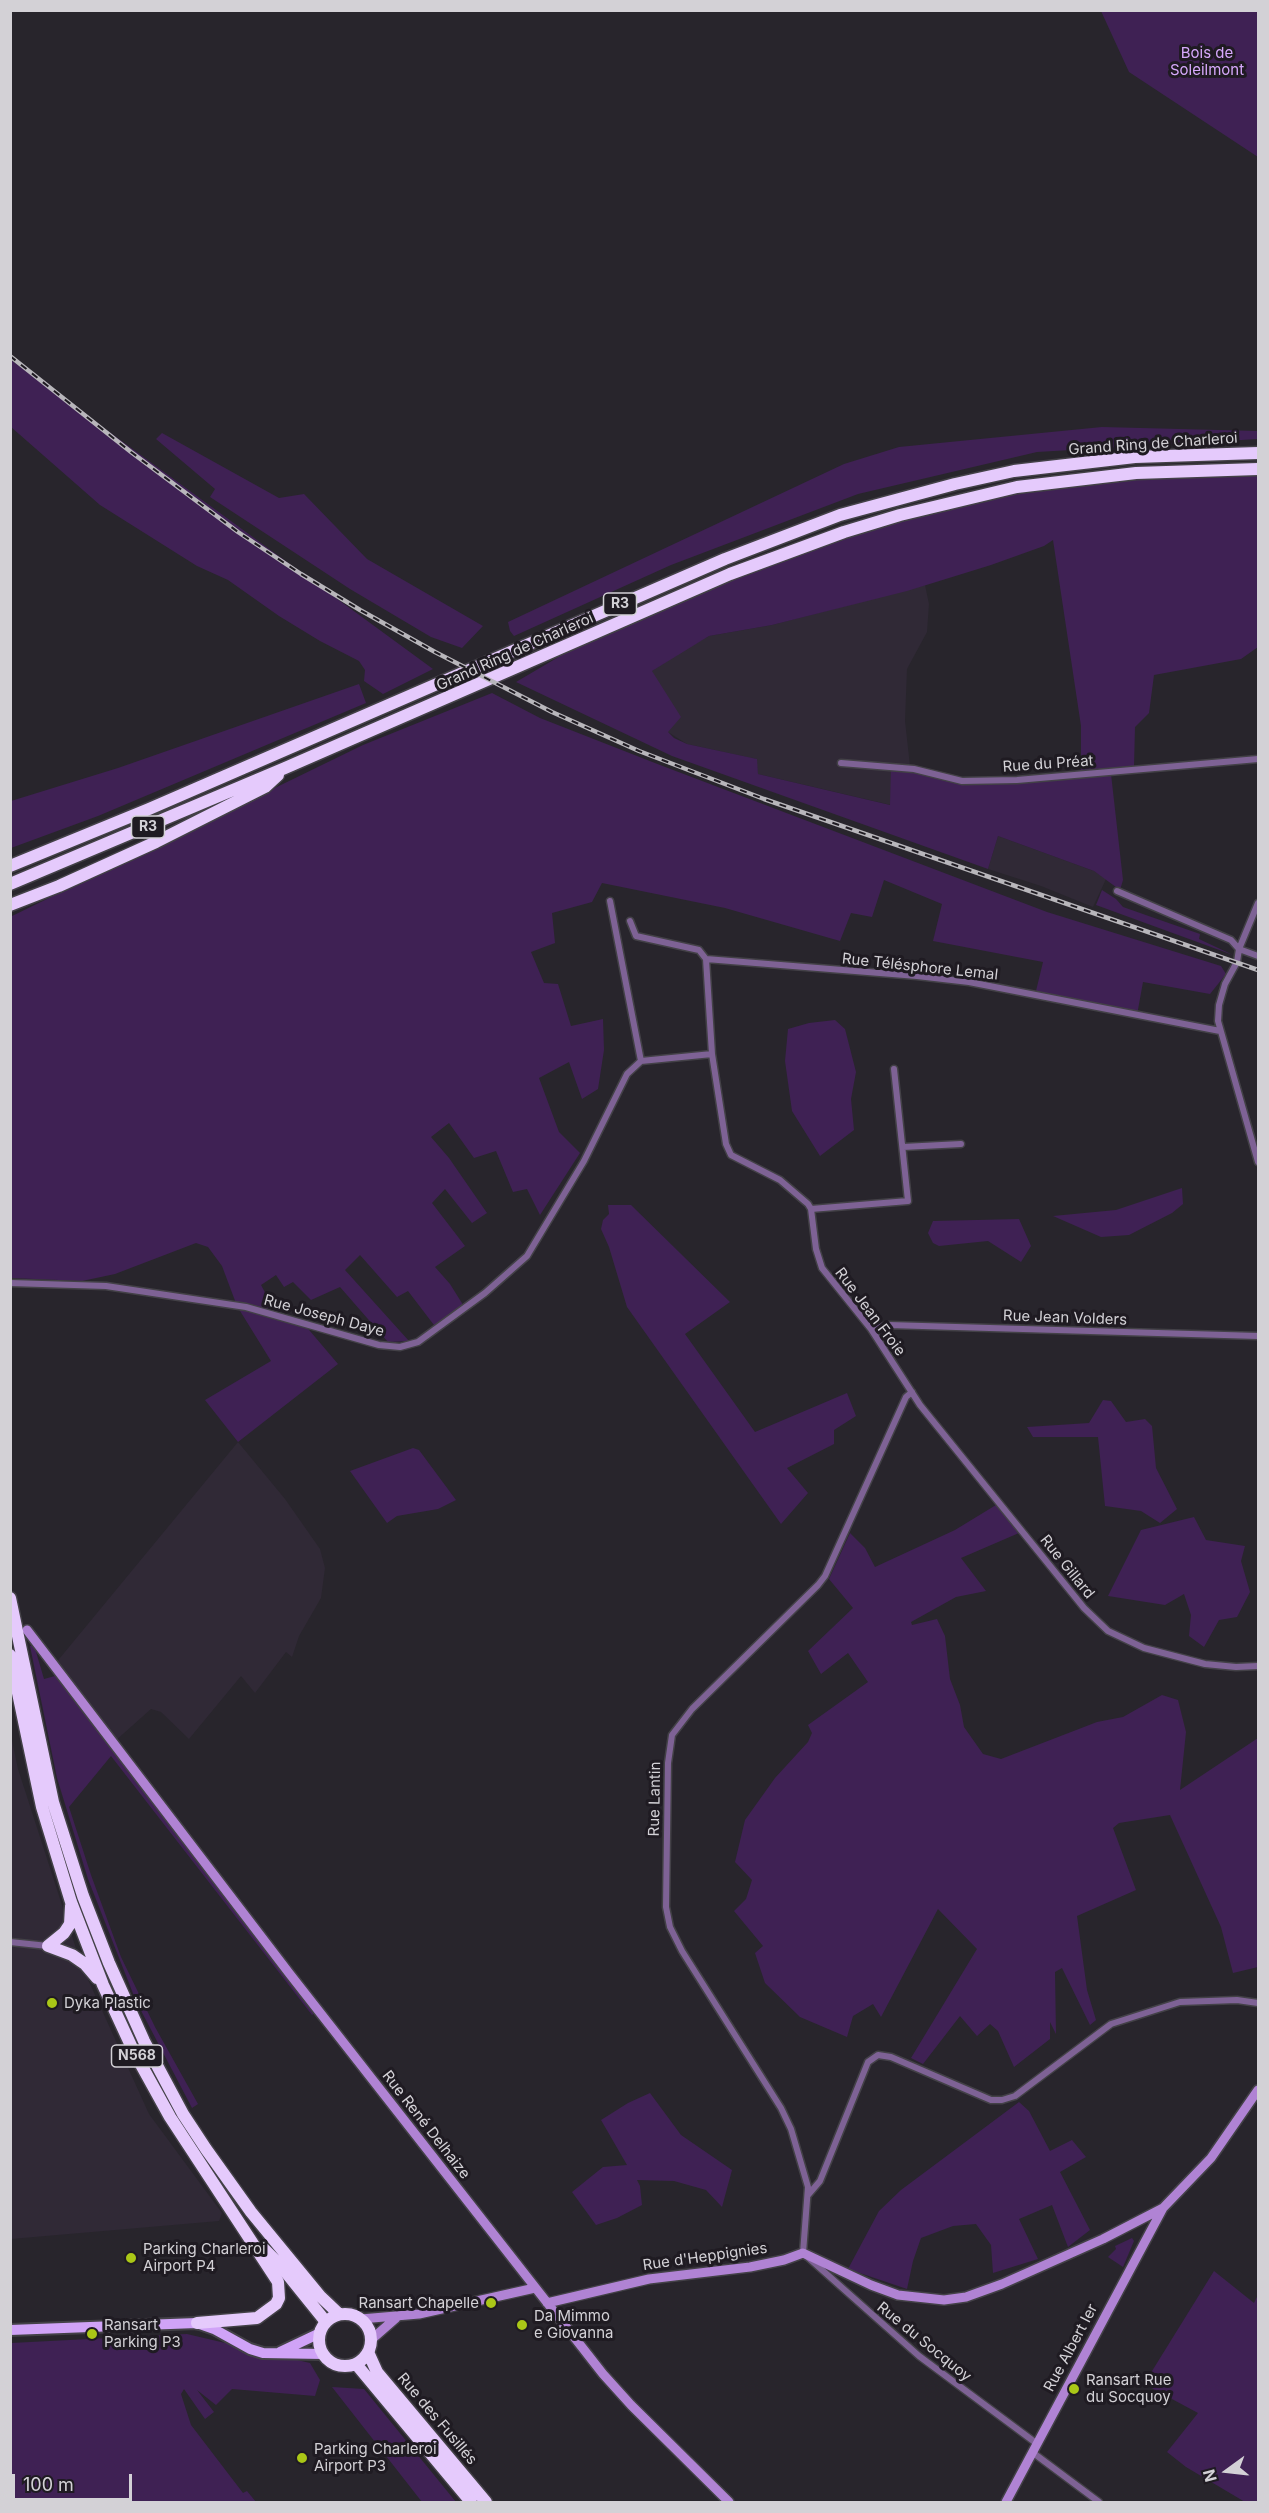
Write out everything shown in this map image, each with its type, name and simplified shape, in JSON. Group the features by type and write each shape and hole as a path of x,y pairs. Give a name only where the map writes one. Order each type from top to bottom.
{"highway":[{"name":"Grand Ring de Charleroi","path":"10,866 149,809 725,559 840,515 946,486 1014,471 1134,457 1258,453"},
{"name":"Grand Ring de Charleroi","path":"10,884 285,768 730,574 844,532 900,515 1017,487 1136,473 1258,469"},
{"path":"10,905 80,877 166,838 265,787 285,768"},
{"name":"N568","path":"10,1598 53,1802 83,1896 109,1963 144,2041 183,2114 226,2179 320,2296 339,2314"},
{"path":"14,1614 27,1630"},
{"name":"N568","path":"10,1655 42,1807 71,1902 103,1985 133,2050 170,2117 240,2224 280,2265 323,2327"},
{"path":"48,1946 64,1933 70,1924 71,1902"},
{"path":"48,1946 72,1955 85,1964 103,1985"},
{"path":"197,2323 257,2318 276,2304 279,2298 277,2280 240,2224"},
{"path":"346,2313 361,2319 368,2326 372,2339 368,2352 356,2364 342,2366 333,2363 323,2354 323,2327 339,2314 346,2313"},
{"name":"Rue des Fusillés","path":"368,2352 377,2372 486,2502"},
{"name":"Rue des Fusillés","path":"356,2364 471,2502"}],"main road":[{"path":"10,2330 197,2323 214,2329 250,2349 275,2354 323,2354"},
{"path":"275,2354 323,2327"}],"street":[{"name":"Rue du Préat","path":"842,763 914,769 963,781 1017,780 1258,759"},
{"path":"1117,891 1231,940 1239,949 1258,956"},
{"path":"610,901 641,1061 712,1054"},
{"path":"1258,903 1239,949 1237,962 1225,984 1219,1005 1220,1031 1258,1162"},
{"name":"Rue Télésphore Lemal","path":"630,921 636,936 699,950 706,960 969,982 1220,1031"},
{"path":"706,960 712,1054 726,1144 731,1155 780,1180 811,1209 908,1201 894,1069"},
{"name":"Rue Joseph Daye","path":"10,1283 106,1286 246,1307 379,1345 400,1347 418,1342 485,1293 527,1257 584,1161 627,1074 641,1061"},
{"path":"903,1148 961,1144"},
{"name":"Rue Jean Froie","path":"811,1209 816,1249 822,1268 871,1329 912,1392"},
{"name":"Rue Jean Volders","path":"871,1329 889,1325 1258,1336"},
{"name":"Rue Gillard","path":"912,1392 1084,1608 1108,1631 1144,1648 1205,1664 1236,1667 1258,1666"},
{"name":"Rue Lantin","path":"803,2253 803,2230 808,2195 798,2150 781,2108 691,1966 670,1927 666,1894 669,1741 676,1728 692,1709 825,1576 906,1397 912,1392"},
{"name":"Rue René Delhaize","path":"27,1630 117,1750 619,2393 729,2502"},
{"path":"10,1942 48,1946"},
{"path":"808,2195 820,2181 868,2062 878,2055 891,2057 991,2100 1002,2100 1015,2096 1111,2024 1180,2002 1237,2000 1258,2003"},
{"path":"803,2253 870,2285 898,2295 944,2300 966,2297 1002,2284 1082,2248 1163,2208 1211,2158 1258,2090"},
{"name":"Rue Albert Ier","path":"1006,2502 1163,2208"},
{"name":"Rue d'Heppignies","path":"547,2303 649,2279 750,2267 784,2260 803,2253"},
{"name":"Rue du Socquoy","path":"803,2253 919,2356 1099,2502"},
{"path":"361,2319 426,2312 535,2288"},
{"path":"372,2339 398,2316"}],"shaded area":[{"path":"925,585 929,604 927,632 907,669 905,721 910,766 891,767 891,805 758,774 756,759 687,744 668,732 652,671 680,652 709,636 772,625"},
{"path":"998,836 1094,871 1106,879 1093,907 1041,886 988,869"},
{"path":"238,1442 285,1499 320,1549 325,1568 321,1598 299,1636 292,1657 286,1652 255,1693 241,1676 189,1739 161,1712 151,1709 114,1742 55,1664"},
{"path":"10,1731 18,1769 81,1964 149,2114 222,2213 219,2221 11,2239"}],"green space":[{"name":"Bois de Soleilmont","path":"1101,11 1258,11 1258,157 1129,72"},
{"path":"10,360 433,669 383,694 364,681 365,670 359,661 320,641 279,616 228,580 197,566 100,505 11,427"},
{"path":"1102,427 1258,431 1258,439 1037,452 858,494 671,565 514,636 510,631 508,622 844,464 899,447"},
{"path":"162,433 279,498 304,494 367,559 483,626 462,648 431,637 350,589 210,497 215,489 156,439"},
{"path":"1177,475 1258,476 1258,647 1241,659 1154,675 1149,713 1135,727 1134,766 1081,771 1081,726 1053,540 1044,546 991,565 907,591 772,625 709,636 652,671 681,717 668,732 674,738 687,744 757,759 758,774 890,805 891,767 969,783 1111,774 1123,880 1120,890 1094,871 998,836 988,869 672,756 516,682 567,652 844,532 1004,494"},
{"path":"359,684 366,703 98,816 11,848 11,801 118,768"},
{"path":"492,693 540,718 660,765 1047,912 1221,966 1226,974 1210,994 1143,982 1137,1015 1036,991 1043,962 933,941 942,904 884,880 872,917 851,913 840,941 725,908 602,883 592,902 552,913 555,943 531,952 544,983 558,984 571,1026 603,1019 604,1050 598,1089 582,1099 569,1062 539,1078 559,1132 580,1153 540,1215 527,1189 513,1192 496,1151 474,1158 449,1123 431,1137 449,1158 487,1213 472,1223 445,1189 432,1203 465,1246 435,1267 450,1284 465,1308 437,1329 408,1291 397,1297 360,1255 345,1270 409,1341 388,1342 340,1287 311,1300 293,1282 284,1287 276,1275 261,1285 274,1309 242,1306 304,1324 338,1364 238,1442 205,1400 271,1361 237,1306 222,1266 208,1247 196,1243 115,1274 82,1281 11,1278 10,917 363,745"},
{"path":"1102,890 1116,899 1123,907 1200,934 1199,939 1233,955 1096,905"},
{"path":"835,1020 845,1029 856,1072 851,1099 854,1130 820,1156 792,1111 785,1061 788,1029 809,1023"},
{"path":"1182,1188 1183,1204 1172,1213 1129,1235 1101,1237 1053,1216 1116,1210"},
{"path":"608,1205 631,1205 730,1302 685,1334 755,1432 847,1393 856,1416 834,1430 834,1444 787,1468 808,1493 781,1524 627,1307 609,1247 601,1229 603,1220 609,1214"},
{"path":"1019,1219 1031,1246 1021,1262 988,1241 939,1246 933,1243 928,1233 933,1221"},
{"path":"1103,1400 1111,1401 1126,1422 1145,1419 1152,1426 1156,1468 1177,1509 1160,1523 1141,1511 1105,1506 1098,1437 1033,1437 1027,1427 1089,1423"},
{"path":"413,1448 419,1450 456,1500 438,1509 397,1516 387,1523 350,1471"},
{"path":"996,1505 1019,1533 961,1558 986,1591 956,1597 911,1622 912,1625 937,1619 945,1636 950,1679 960,1705 964,1727 983,1754 1001,1759 1097,1722 1123,1717 1162,1695 1178,1700 1186,1732 1180,1790 1258,1738 1258,1967 1233,1973 1221,1927 1170,1815 1119,1823 1113,1828 1136,1890 1077,1916 1087,1990 1096,2020 1090,2025 1062,1968 1055,1972 1056,2034 1050,2022 1050,2039 1014,2067 998,2031 990,2024 977,2036 960,2016 923,2064 911,2058 977,1949 938,1909 881,2017 873,2004 853,2016 847,2037 800,2017 765,1983 755,1953 763,1946 734,1911 746,1899 752,1880 735,1862 745,1820 775,1778 808,1742 812,1733 808,1725 868,1682 848,1653 821,1674 808,1651 853,1608 829,1579 850,1533 865,1548 875,1567 955,1530"},
{"path":"1194,1517 1206,1540 1245,1546 1241,1561 1250,1592 1237,1617 1219,1620 1204,1647 1189,1636 1191,1615 1184,1594 1165,1605 1108,1596 1141,1530"},
{"path":"34,1645 44,1679 55,1676 316,2012 312,2015 111,1756 69,1807 121,1957 155,2027 198,2104 192,2108 136,2001 88,1879 57,1778 30,1646"},
{"path":"650,2093 681,2135 732,2170 722,2207 706,2190 674,2181 637,2180 642,2205 617,2218 596,2225 572,2192 603,2167 627,2165 601,2120 628,2103"},
{"path":"1019,2102 1029,2111 1050,2151 1072,2140 1086,2157 1060,2172 1090,2230 1068,2247 1052,2205 1019,2219 1038,2259 993,2273 991,2245 976,2224 953,2226 921,2238 907,2289 848,2269 879,2211 901,2190"},
{"path":"1132,2238 1134,2241 1123,2267 1108,2257 1116,2249 1115,2246"},
{"path":"1214,2271 1254,2303 1258,2295 1258,2502 1245,2502 1186,2467 1167,2452 1198,2413 1144,2384"},
{"path":"187,2334 310,2363 320,2380 315,2396 232,2389 216,2405 197,2390 214,2412 205,2419 184,2389 181,2394 191,2425 243,2493 247,2491 256,2502 11,2502 11,2343"},
{"path":"332,2387 364,2389 456,2502 422,2502"}],"railway":[{"path":"10,356 131,452 238,532 301,574 435,652 552,712 639,751 764,799 1258,970"}],"place":[{"name":"Dyka Plastic","path":"52,2003"},
{"name":"Parking Charleroi Airport P4","path":"131,2258"},
{"name":"Ransart Chapelle","path":"491,2303"},
{"name":"Da Mimmo e Giovanna","path":"522,2325"},
{"name":"Ransart Parking P3","path":"92,2334"},
{"name":"Ransart Rue du Socquoy","path":"1074,2389"},
{"name":"Parking Charleroi Airport P3","path":"302,2458"}]}
